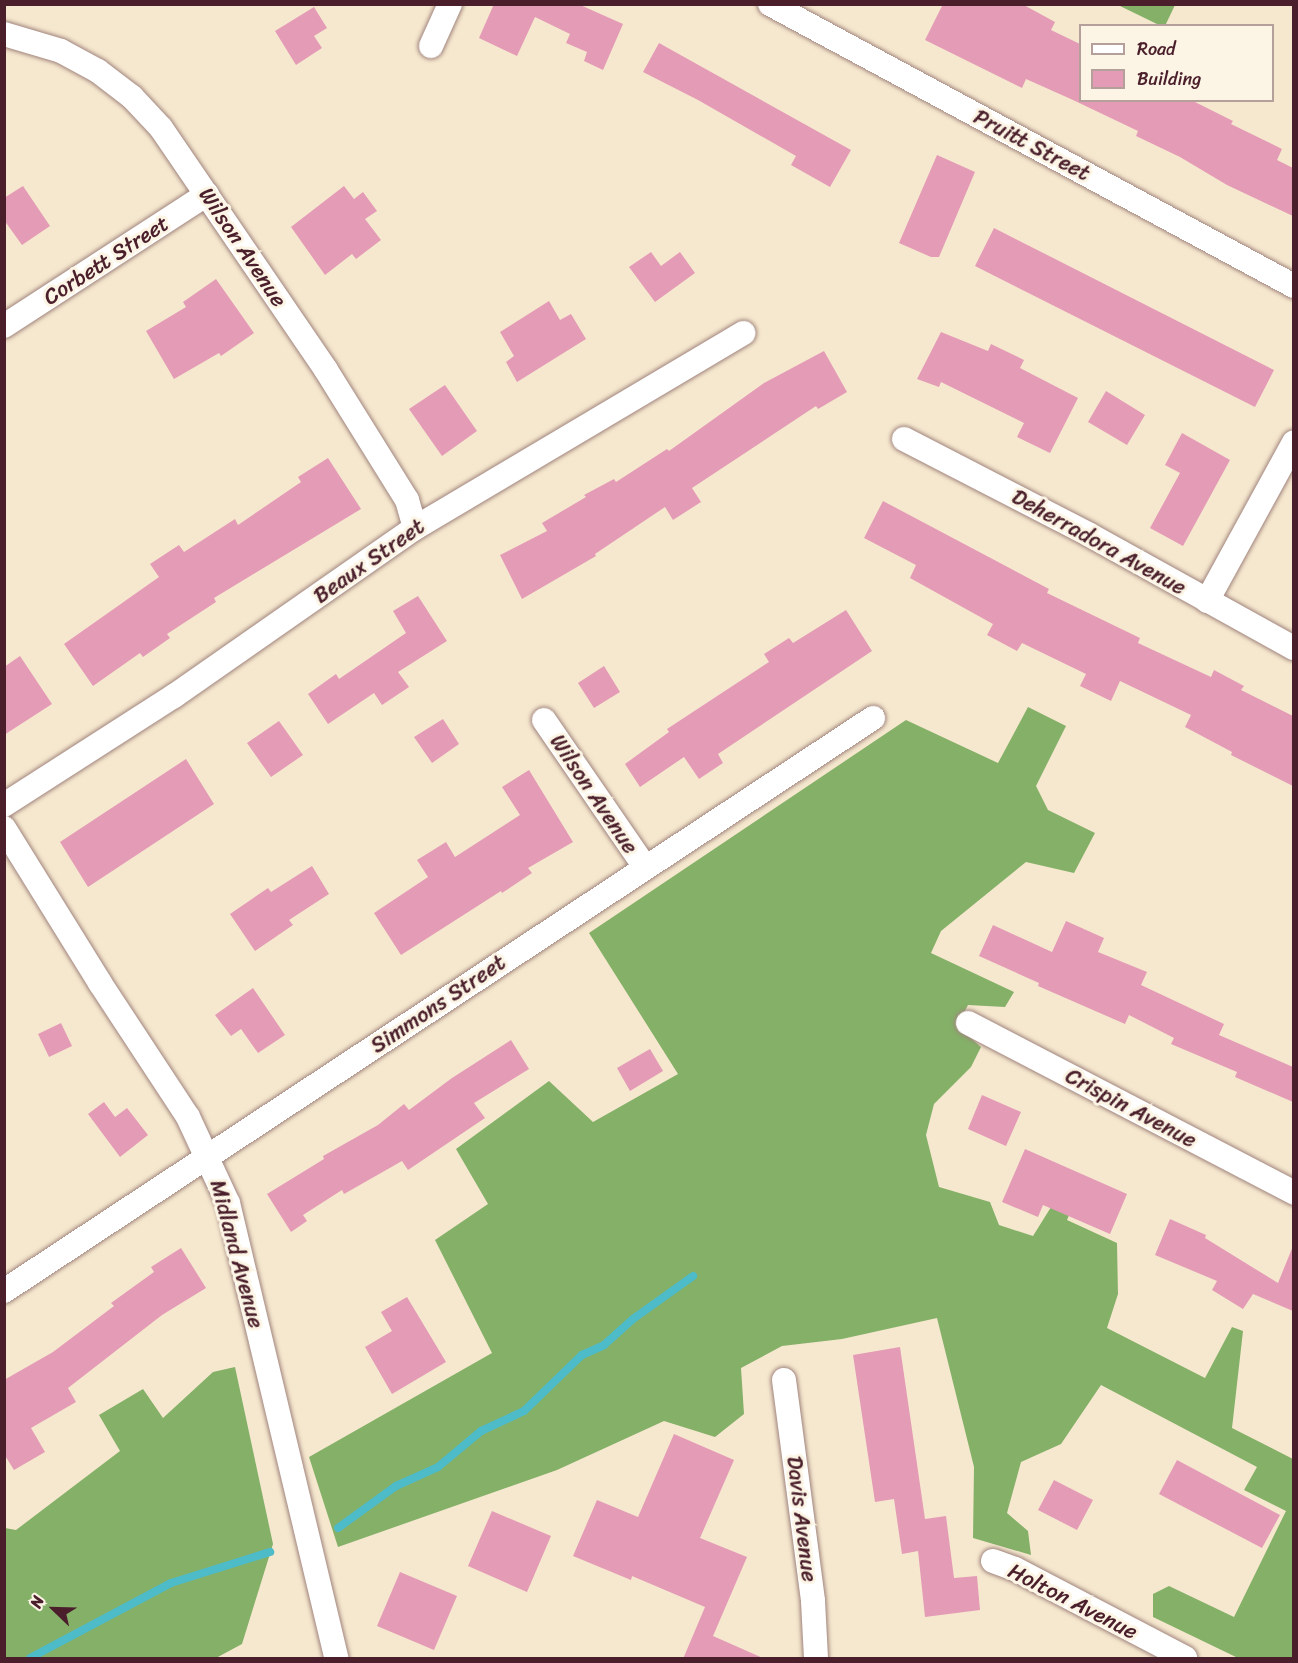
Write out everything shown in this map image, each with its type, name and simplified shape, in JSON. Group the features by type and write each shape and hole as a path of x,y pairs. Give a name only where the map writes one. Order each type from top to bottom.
{"street":[{"path":"431,46 450,4"},
{"name":"Pruitt Street","path":"770,4 1293,286"},
{"name":"Wilson Avenue","path":"4,34 61,51 98,71 132,97 161,128 326,370 407,500 415,528"},
{"name":"Corbett Street","path":"4,326 207,194"},
{"name":"Beaux Street","path":"4,806 174,696 415,528 743,333"},
{"name":"Deherradora Avenue","path":"904,439 1088,534 1293,648"},
{"path":"1207,601 1293,441"},
{"name":"Simmons Street","path":"4,1292 873,718"},
{"name":"Wilson Avenue","path":"544,720 645,867"},
{"name":"Midland Avenue","path":"4,828 100,983 188,1117 228,1203 336,1659"},
{"name":"Crispin Avenue","path":"968,1023 1293,1193"},
{"name":"Davis Avenue","path":"784,1380 813,1601 816,1659"},
{"name":"Holton Avenue","path":"993,1561 1015,1569 1185,1659"}],"green space":[{"path":"1118,5 1175,5 1166,24 1157,24"},
{"path":"1028,707 1066,726 1036,786 1048,810 1095,833 1074,873 1026,862 941,931 931,953 1014,992 1005,1007 968,1005 957,1026 981,1047 971,1067 934,1104 926,1135 939,1187 990,1202 999,1225 1033,1236 1071,1175 1083,1181 1067,1220 1117,1243 1118,1294 1107,1328 1205,1378 1232,1327 1243,1331 1232,1428 1293,1459 1293,1658 1238,1658 1153,1617 1153,1594 1169,1586 1234,1617 1286,1511 1244,1490 1257,1467 1101,1385 1061,1444 1021,1462 1007,1513 1028,1531 1031,1555 973,1538 974,1467 937,1318 842,1339 782,1346 741,1368 744,1414 715,1437 664,1421 557,1470 338,1547 309,1457 492,1353 435,1240 488,1204 456,1149 549,1081 593,1122 678,1074 589,933 906,720 998,763"},
{"path":"235,1367 273,1544 242,1644 216,1658 5,1658 5,1528 16,1530 120,1451 99,1415 143,1389 163,1418 213,1372"}],"building":[{"path":"494,4 578,4 623,24 603,70 584,61 587,52 566,43 570,34 535,17 517,56 479,38"},
{"path":"943,4 1022,4 1055,22 1051,30 1079,44 1079,102 1195,102 1233,121 1231,124 1282,149 1277,160 1293,168 1293,216 1227,185 1180,157 1136,136 1138,131 1026,79 1022,88 925,40"},
{"path":"314,7 327,28 314,36 322,48 296,65 275,31"},
{"path":"659,43 851,150 830,187 791,165 796,156 698,100 643,72"},
{"path":"937,155 975,172 939,257 931,257 899,243"},
{"path":"23,186 50,226 22,245 4,220 4,198"},
{"path":"344,186 354,199 363,192 377,211 365,219 381,240 356,259 352,254 325,275 291,227"},
{"path":"994,228 1274,370 1255,407 975,266"},
{"path":"651,252 661,266 680,252 695,273 655,302 629,267"},
{"path":"216,279 254,333 221,356 219,353 174,379 146,331 186,307 183,302"},
{"path":"549,301 560,320 571,314 586,339 517,382 506,362 514,356 500,332"},
{"path":"941,332 988,351 991,344 1024,360 1020,368 1078,398 1050,453 1017,437 1024,423 941,382 939,387 917,379"},
{"path":"824,351 847,392 818,409 816,406 692,488 701,502 673,520 665,507 595,554 596,556 522,599 500,555 547,531 542,523 586,497 584,495 614,479 616,482 667,449 669,451 764,383"},
{"path":"445,385 477,431 442,456 409,409"},
{"path":"1106,391 1145,415 1127,445 1088,422"},
{"path":"1182,433 1230,460 1183,546 1150,528 1180,473 1165,465"},
{"path":"328,458 361,509 214,598 216,602 167,634 170,638 143,657 140,653 93,686 64,644 159,577 150,564 179,545 184,552 235,519 238,525 301,482 298,477"},
{"path":"883,501 1049,589 1047,593 1140,638 1138,643 1211,677 1214,670 1244,686 1241,690 1293,716 1293,786 1231,755 1232,752 1185,727 1191,715 1120,681 1111,701 1080,686 1086,674 1022,643 1017,651 987,635 993,624 910,578 916,565 864,538"},
{"path":"418,596 447,641 398,672 409,687 382,705 374,693 328,724 308,694 336,674 339,679 406,633 393,611"},
{"path":"846,610 872,651 718,754 723,763 699,779 684,757 640,787 625,764 669,732 667,729 769,662 764,654 789,638 793,643"},
{"path":"20,656 52,704 4,735 4,667"},
{"path":"604,666 620,692 594,708 578,683"},
{"path":"443,719 459,744 432,763 414,737"},
{"path":"279,721 303,755 271,777 247,743"},
{"path":"186,759 214,804 88,887 60,842"},
{"path":"529,770 573,842 528,868 532,873 502,893 501,891 401,955 374,913 428,877 417,860 446,842 455,857 520,815 502,787"},
{"path":"312,866 329,894 289,920 293,925 255,951 230,914 268,888 271,892"},
{"path":"1066,921 1104,938 1098,952 1147,972 1141,985 1224,1024 1219,1035 1293,1067 1293,1102 1235,1077 1237,1072 1171,1044 1174,1038 1129,1015 1125,1024 1038,986 1039,983 979,956 993,925 1052,952"},
{"path":"253,988 285,1035 258,1053 241,1029 231,1036 215,1015"},
{"path":"61,1023 72,1046 49,1057 38,1034"},
{"path":"511,1040 529,1069 474,1103 485,1118 408,1170 402,1161 344,1194 342,1190 303,1215 307,1221 291,1232 267,1194 324,1159 323,1156 378,1125 404,1104 409,1110 452,1078"},
{"path":"650,1049 663,1071 630,1091 617,1068"},
{"path":"982,1095 1021,1112 1006,1146 968,1129"},
{"path":"104,1102 115,1117 127,1108 148,1135 120,1157 88,1114"},
{"path":"1025,1149 1127,1194 1110,1234 1043,1205 1038,1217 1002,1202"},
{"path":"1170,1219 1206,1235 1205,1238 1278,1283 1293,1246 1293,1311 1253,1294 1243,1309 1212,1290 1217,1281 1155,1255"},
{"path":"181,1248 206,1288 162,1315 68,1388 76,1402 31,1428 45,1452 14,1470 4,1454 4,1380 53,1352 114,1306 111,1303 154,1272 151,1267"},
{"path":"407,1297 446,1362 392,1394 365,1347 392,1331 381,1312"},
{"path":"900,1347 925,1519 946,1516 954,1578 977,1576 980,1610 925,1617 918,1551 902,1554 894,1499 875,1502 853,1355"},
{"path":"674,1434 734,1460 700,1538 747,1557 713,1636 765,1659 683,1659 705,1607 632,1576 631,1580 573,1556 597,1500 638,1517"},
{"path":"1177,1460 1280,1515 1262,1548 1159,1494"},
{"path":"1054,1480 1093,1500 1077,1530 1038,1510"},
{"path":"492,1511 551,1536 527,1592 468,1566"},
{"path":"400,1572 457,1596 434,1650 377,1626"}],"waterway":[{"path":"338,1528 396,1486 438,1467 481,1431 524,1411 582,1355 604,1345 633,1319 693,1276"},
{"path":"30,1658 171,1583 270,1552"}]}
